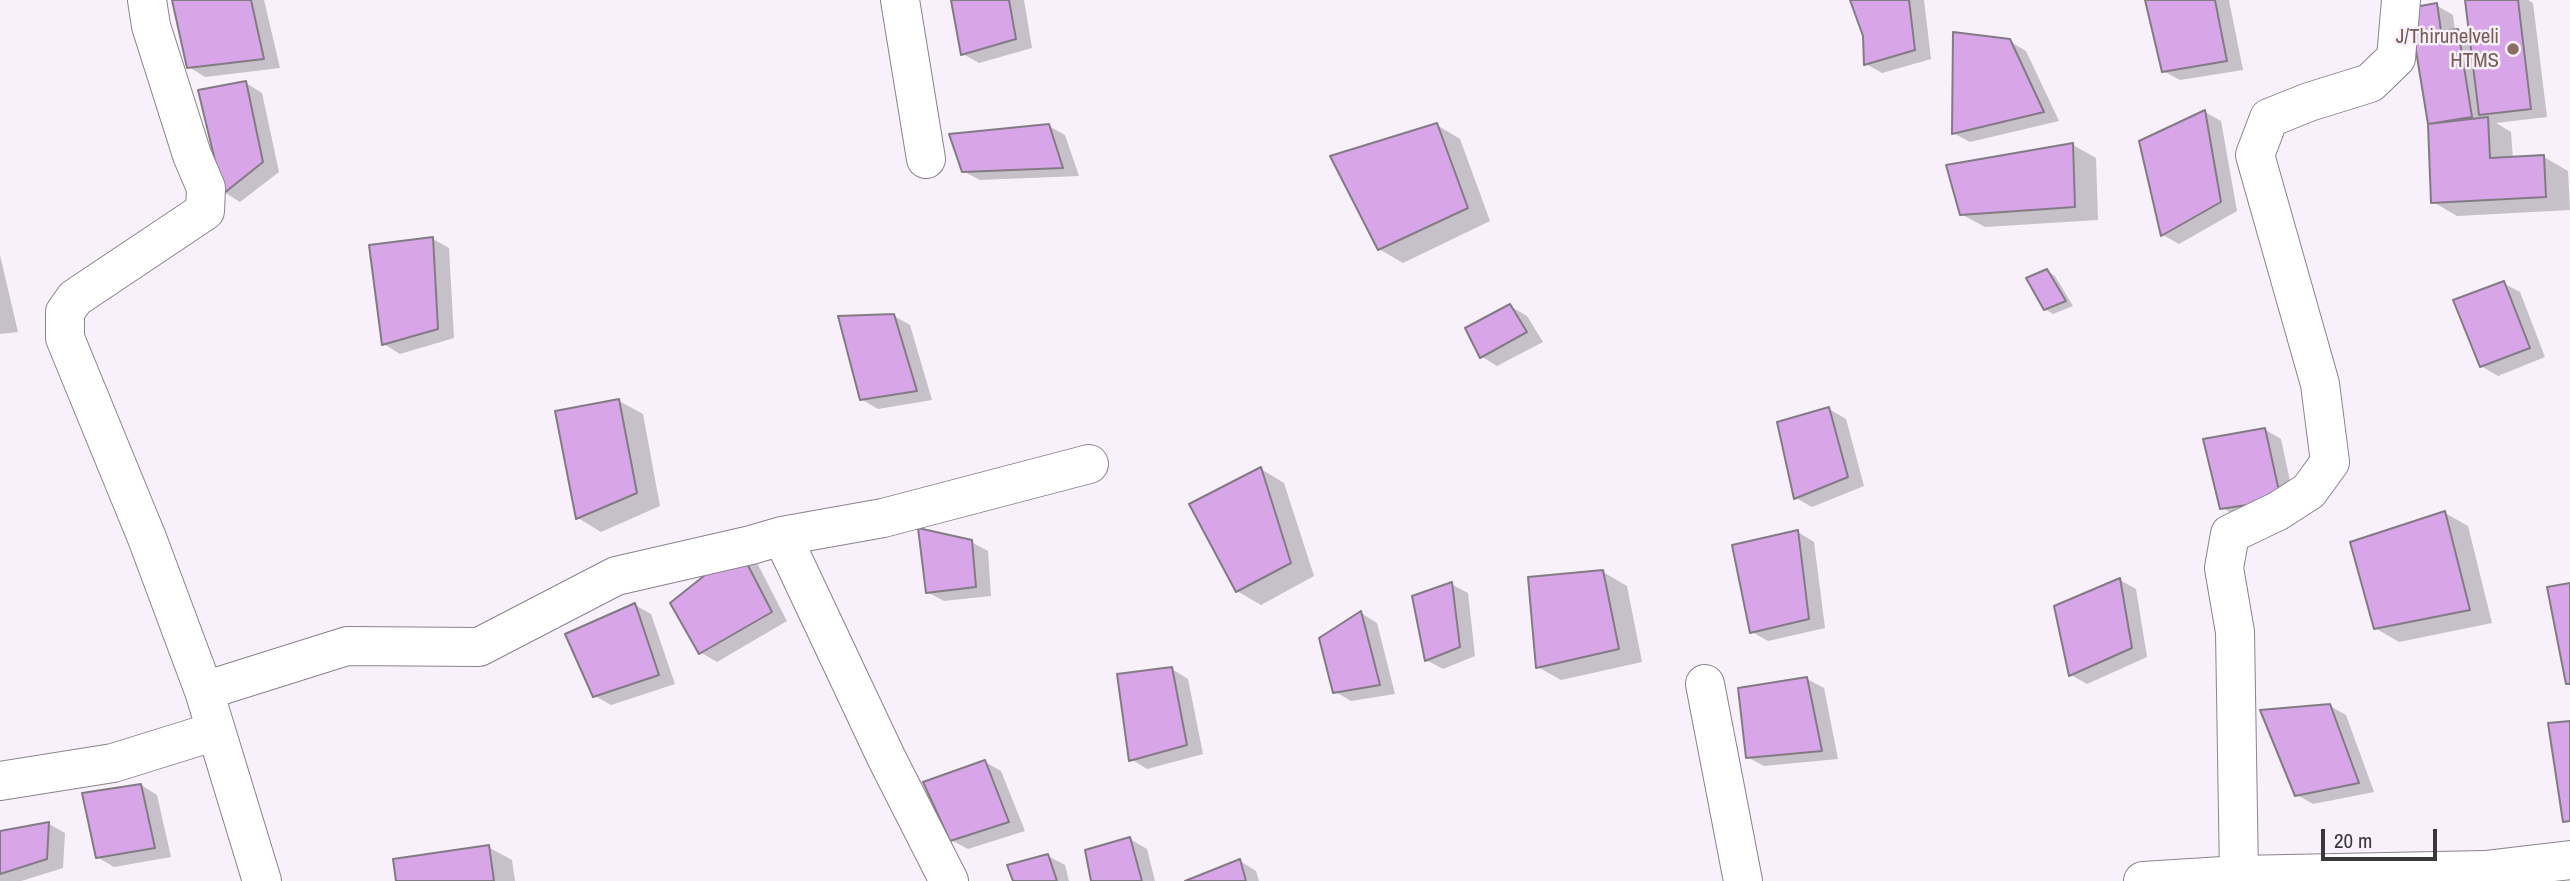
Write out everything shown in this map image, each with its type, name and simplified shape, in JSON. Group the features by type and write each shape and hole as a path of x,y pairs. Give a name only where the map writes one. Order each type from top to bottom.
{"street":[{"path":"147,0 150,26 192,155 206,188 205,211 75,298 65,312 65,338 147,538 204,691 262,881"},
{"path":"900,0 926,159"},
{"path":"2239,876 2235,632 2224,568 2230,534 2278,511 2309,491 2330,462 2320,384 2255,155 2269,118 2370,83 2396,58 2401,0"},
{"path":"204,691 347,646 479,647 617,576 782,536 883,518 1089,464"},
{"path":"782,536 887,759 949,881"},
{"path":"1705,684 1743,881"},
{"path":"0,781 113,763 216,731"},
{"path":"2143,881 2485,870 2570,860"}],"building":[{"path":"172,0 251,0 264,59 187,68"},
{"path":"951,0 1009,0 1016,39 961,55"},
{"path":"1850,0 1909,0 1915,50 1864,65 1863,36"},
{"path":"2145,0 2215,0 2227,61 2162,72"},
{"path":"2465,0 2518,0 2531,109 2479,115"},
{"path":"2437,3 2441,31 2458,29 2472,117 2428,124 2409,8"},
{"path":"1953,32 2010,39 2044,112 1952,134"},
{"path":"246,81 263,162 223,194 198,90"},
{"path":"2205,110 2221,202 2161,236 2139,141"},
{"path":"2488,117 2490,158 2544,155 2546,197 2431,203 2428,124"},
{"path":"1437,123 1468,208 1378,250 1330,156"},
{"path":"1049,124 1063,168 962,172 949,134"},
{"path":"2073,143 2075,207 1960,215 1946,165"},
{"path":"433,237 438,329 382,345 369,245"},
{"path":"2047,269 2066,301 2044,310 2026,278"},
{"path":"2504,281 2530,348 2480,367 2453,300"},
{"path":"1510,304 1527,332 1480,358 1465,328"},
{"path":"894,314 917,391 860,400 838,316"},
{"path":"619,399 637,493 576,519 555,411"},
{"path":"1829,407 1848,477 1794,499 1777,422"},
{"path":"2265,428 2281,500 2220,509 2203,439"},
{"path":"1261,467 1291,563 1236,592 1189,504"},
{"path":"2445,511 2470,610 2374,629 2350,542"},
{"path":"918,528 972,540 976,587 926,593"},
{"path":"1798,530 1809,619 1750,633 1732,545"},
{"path":"739,548 772,612 699,654 670,603"},
{"path":"1603,570 1619,649 1536,668 1528,577"},
{"path":"2120,578 2132,648 2069,676 2054,606"},
{"path":"1452,582 1460,647 1425,661 1412,596"},
{"path":"2570,583 2570,684 2566,684 2547,587"},
{"path":"635,603 659,675 593,697 565,634"},
{"path":"1361,611 1380,685 1333,693 1319,638"},
{"path":"1172,667 1187,745 1129,761 1117,674"},
{"path":"1807,677 1822,751 1746,758 1738,688"},
{"path":"2330,704 2359,783 2295,796 2260,710"},
{"path":"2570,721 2570,821 2563,822 2548,723"},
{"path":"985,760 1009,822 950,841 923,782"},
{"path":"141,784 155,848 96,858 82,793"},
{"path":"49,822 47,859 0,874 0,831"},
{"path":"1130,837 1142,881 1091,881 1085,850"},
{"path":"489,845 494,881 396,881 393,859"},
{"path":"1048,854 1057,881 1013,881 1007,865"},
{"path":"1240,859 1246,881 1185,881"}],"place":[{"name":"J/Thirunelveli HTMS","path":"2513,49"}]}
